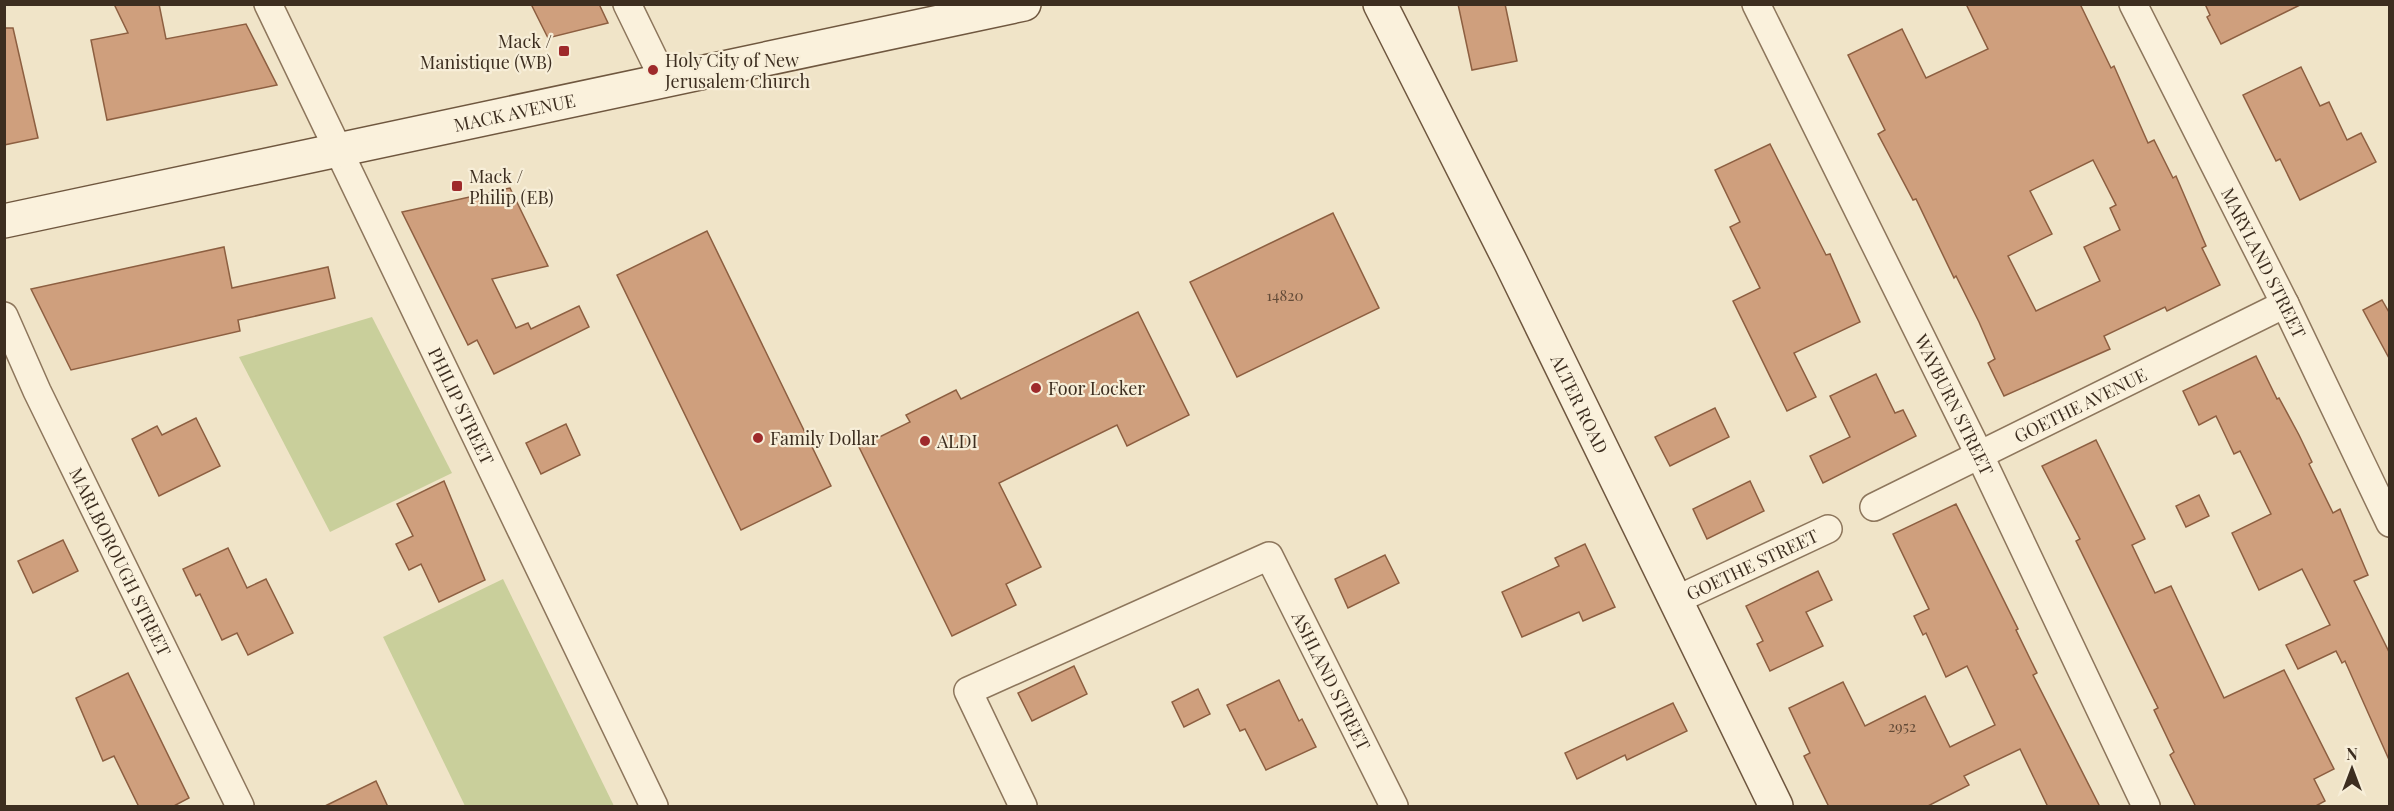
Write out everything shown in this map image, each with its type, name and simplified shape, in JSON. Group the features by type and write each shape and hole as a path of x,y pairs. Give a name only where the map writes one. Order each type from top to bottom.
{"main road":[{"name":"ALTER ROAD","path":"1380,4 1511,263 1776,807"},
{"name":"MACK AVENUE","path":"4,221 340,152 1013,6"}],"street":[{"name":"PHILIP STREET","path":"268,4 654,807"},
{"path":"627,4 665,82"},
{"name":"WAYBURN STREET","path":"1756,4 1980,456 2146,807"},
{"name":"MARYLAND STREET","path":"2133,4 2285,304 2390,523"},
{"name":"GOETHE AVENUE","path":"1874,507 2285,304"},
{"name":"MARLBOROUGH STREET","path":"4,316 37,392 240,807"},
{"name":"GOETHE STREET","path":"1676,600 1828,529"},
{"name":"ASHLAND STREET","path":"1023,807 968,692 1269,556 1394,807"}],"green space":[{"path":"372,317 452,473 330,532 239,357"},
{"path":"503,579 614,806 465,806 383,637"}],"building":[{"path":"114,4 159,4 166,39 246,24 277,85 107,120 91,40 128,33"},
{"path":"531,4 599,4 608,23 548,38"},
{"path":"1458,4 1505,4 1517,61 1472,70"},
{"path":"1966,4 2080,4 2111,68 2114,66 2148,143 2154,140 2173,178 2176,176 2206,246 2202,248 2220,285 2167,311 2165,307 2104,336 2110,349 2004,396 1988,363 1995,359 1979,322 1956,276 1954,278 1916,199 1913,200 1878,134 1885,130 1848,55 1902,29 1926,78 1988,49","holes":["2093,160 2116,205 2110,208 2120,230 2084,247 2100,281 2036,311 2008,256 2052,234 2030,191"]},
{"path":"2205,4 2302,4 2221,44 2207,17 2210,15"},
{"path":"4,28 13,28 38,138 4,145"},
{"path":"2301,67 2320,106 2329,102 2347,140 2361,133 2376,162 2300,200 2280,159 2276,161 2243,95"},
{"path":"1770,144 1826,255 1830,254 1860,322 1794,353 1816,397 1787,411 1733,301 1760,288 1730,227 1740,222 1715,170"},
{"path":"510,188 548,266 492,279 516,328 528,323 531,329 579,306 589,327 494,374 477,340 468,345 402,212"},
{"path":"1333,213 1379,308 1237,377 1190,282"},
{"path":"707,231 831,486 741,530 617,275"},
{"path":"224,247 232,288 328,267 335,298 238,320 240,331 71,370 31,289"},
{"path":"2382,300 2390,314 2390,360 2363,310"},
{"path":"1138,312 1189,415 1127,446 1117,425 999,483 1041,567 1006,584 1016,605 952,636 859,447 910,422 906,415 956,390 961,399"},
{"path":"2256,356 2277,399 2279,398 2299,435 2312,462 2309,464 2333,513 2340,509 2368,575 2354,581 2390,654 2390,762 2345,661 2342,663 2336,651 2298,669 2286,645 2330,625 2302,569 2259,590 2232,533 2271,514 2240,451 2234,454 2216,416 2199,425 2183,391"},
{"path":"1876,374 1895,413 1903,410 1916,436 1823,483 1810,456 1850,437 1830,396"},
{"path":"1715,408 1729,437 1670,466 1655,437"},
{"path":"196,418 220,466 159,496 132,439 157,426 162,435"},
{"path":"566,424 580,455 541,474 526,443"},
{"path":"2096,440 2145,539 2132,545 2155,593 2171,586 2224,698 2284,670 2334,769 2314,779 2325,801 2314,807 2196,807 2170,755 2174,752 2154,710 2158,708 2076,541 2080,539 2042,466"},
{"path":"444,481 485,580 439,602 421,564 409,570 396,544 413,536 397,504"},
{"path":"1750,481 1764,511 1707,539 1693,509"},
{"path":"2199,495 2209,516 2186,527 2176,506"},
{"path":"1956,504 2018,629 2016,630 2037,673 2033,675 2100,807 2048,807 2020,749 1964,776 1969,785 1926,807 1829,807 1804,756 1810,753 1789,708 1843,682 1865,726 1925,696 1950,747 1995,725 1967,666 1946,677 1926,633 1923,635 1914,616 1929,609 1893,534"},
{"path":"63,540 78,571 33,593 18,561"},
{"path":"1585,544 1615,607 1583,621 1579,612 1522,637 1502,592 1559,566 1555,558"},
{"path":"228,548 247,588 266,579 293,633 248,655 237,633 222,640 200,594 196,596 183,569"},
{"path":"1385,555 1399,583 1348,608 1335,579"},
{"path":"1818,571 1832,600 1806,612 1823,646 1770,671 1757,644 1763,641 1746,606"},
{"path":"1074,666 1087,694 1032,721 1018,693"},
{"path":"128,673 189,798 172,807 139,807 114,756 103,761 76,698"},
{"path":"1279,680 1299,721 1302,719 1316,747 1266,770 1245,729 1240,731 1227,705"},
{"path":"1198,689 1210,714 1184,727 1172,702"},
{"path":"1673,703 1687,731 1627,760 1625,755 1577,779 1565,753"},
{"path":"376,781 388,807 323,807"}],"place":[{"name":"Mack / Manistique (WB)","path":"564,51"},
{"name":"Holy City of New Jerusalem Church","path":"653,70"},
{"name":"Mack / Philip (EB)","path":"457,186"},
{"name":"Foor Locker","path":"1036,388"},
{"name":"Family Dollar","path":"758,438"},
{"name":"ALDI","path":"925,441"}]}
